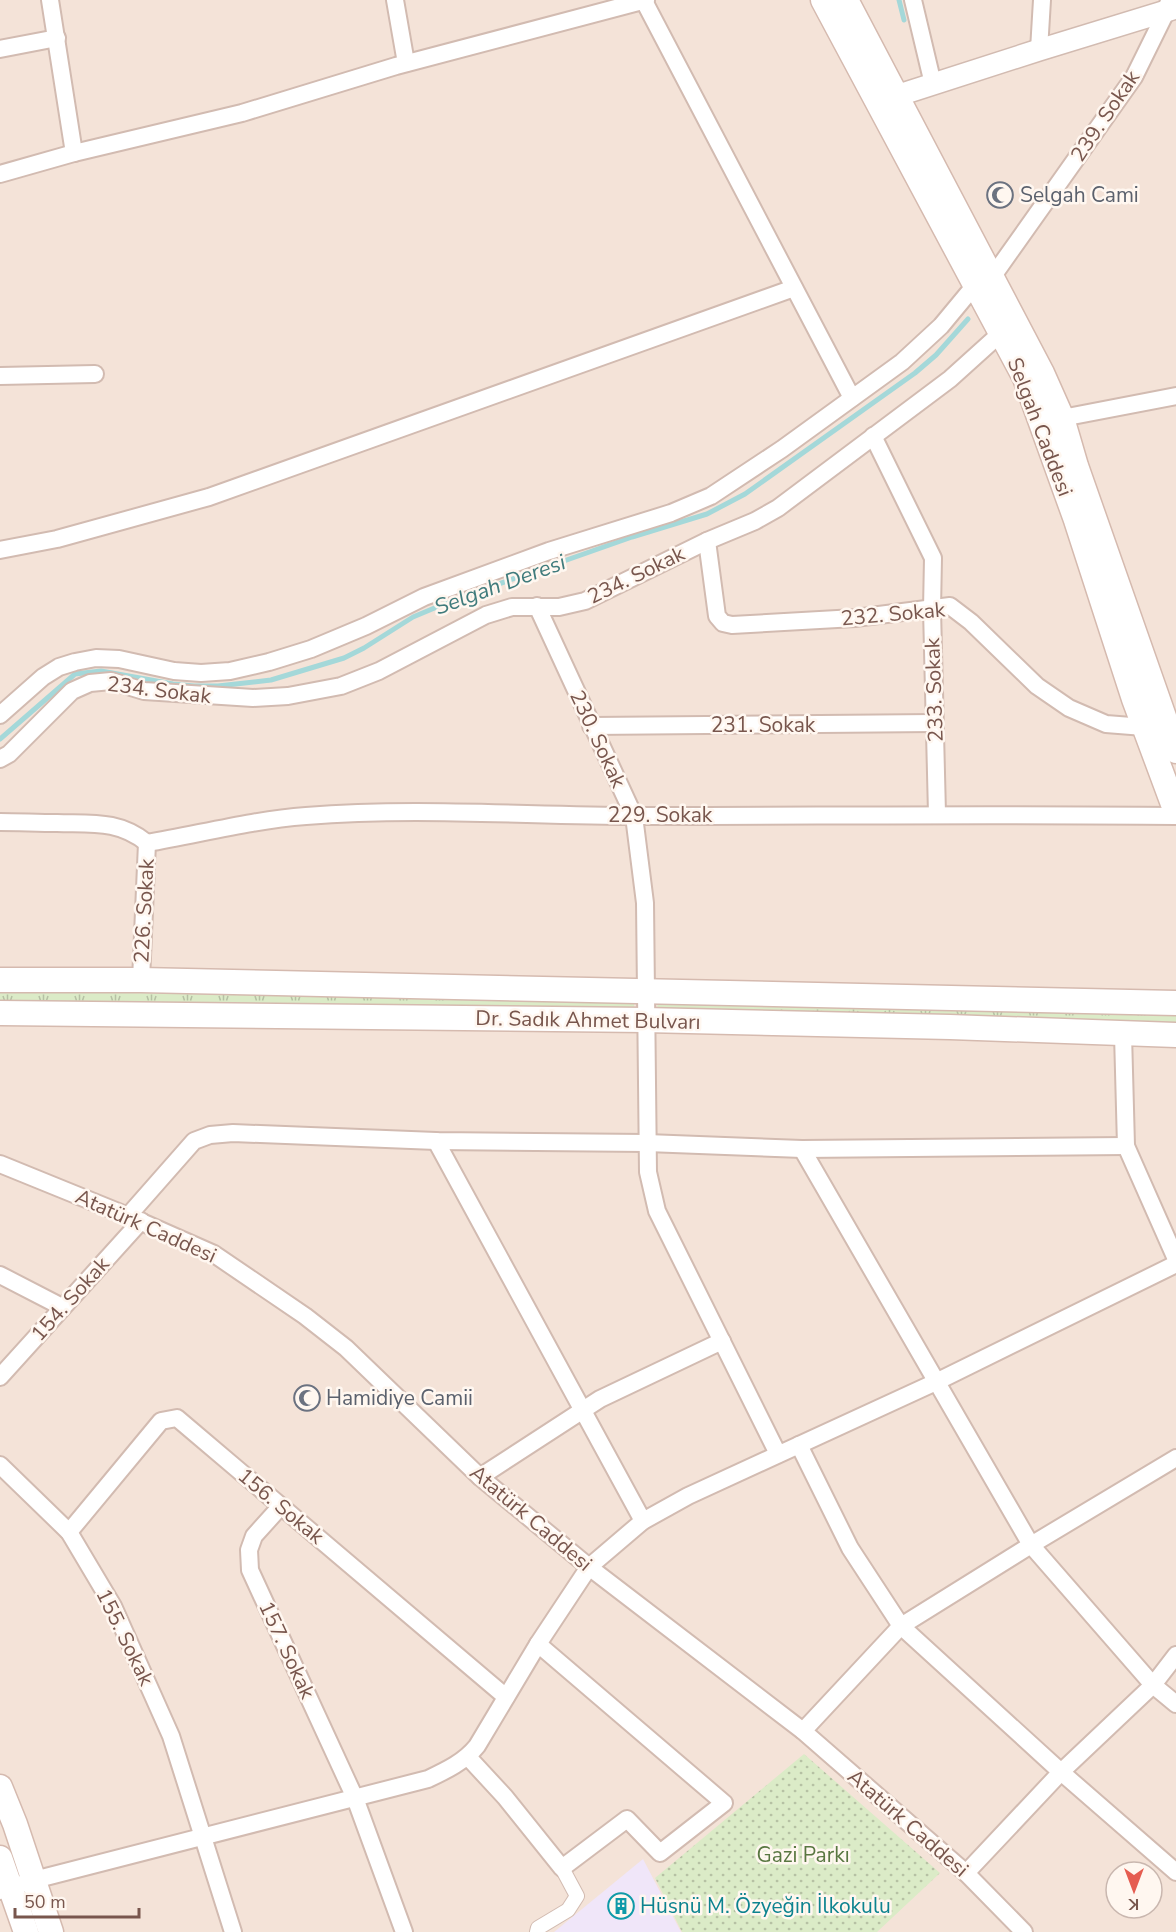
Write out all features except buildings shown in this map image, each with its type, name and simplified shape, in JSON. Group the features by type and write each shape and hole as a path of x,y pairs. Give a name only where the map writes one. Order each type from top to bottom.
{"main road":[{"name":"Selgah Caddesi","path":"823,0 984,280 1042,373 1062,418 1162,727 1176,814"},
{"name":"Selgah Caddesi","path":"846,0 896,96 984,280 1001,333 1025,378 1162,727 1176,751"},
{"name":"Dr. Sadık Ahmet Bulvarı","path":"0,980 141,980 1176,1002"},
{"name":"Dr. Sadık Ahmet Bulvarı","path":"0,1014 645,1020 1176,1035"},
{"path":"0,1787 15,1886 26,1932"},
{"path":"0,1858 15,1886 51,1932"}],"street":[{"path":"50,0 75,153"},
{"path":"395,0 406,63"},
{"path":"0,174 75,153 242,113 406,63 645,0 852,398"},
{"path":"913,0 933,84"},
{"path":"1039,50 1042,0"},
{"path":"896,96 1171,6"},
{"name":"239. Sokak","path":"0,715 43,677 59,667 75,662 108,658 201,673 230,671 311,649 366,626 423,597 549,551 671,513 711,496 902,362 934,333 984,280 1134,77 1171,6"},
{"path":"0,49 57,39"},
{"path":"0,550 57,539 209,497 794,288"},
{"name":"234. Sokak","path":"0,759 9,754 72,690 90,683 111,681 144,691 197,696 253,698 288,696 341,686 379,671 486,615 512,607 559,607 585,601 778,508 950,379 1001,333"},
{"path":"0,376 95,374"},
{"path":"1062,418 1176,396"},
{"name":"233. Sokak","path":"873,436 933,558 937,814"},
{"name":"232. Sokak","path":"706,541 717,616 723,623 732,625 844,619 950,606 1037,686 1069,708 1106,724 1162,727"},
{"name":"230. Sokak","path":"537,606 634,816 645,903 648,1172 657,1211 778,1454"},
{"name":"231. Sokak","path":"591,726 935,723"},
{"name":"229. Sokak","path":"147,843 252,822 306,816 486,812 634,816 1176,814"},
{"path":"0,822 92,822 134,832 147,843"},
{"name":"226. Sokak","path":"141,980 147,843"},
{"path":"1123,1034 1126,1146 1176,1259"},
{"name":"154. Sokak","path":"0,1377 62,1307 194,1141 210,1134 436,1141 647,1143 802,1149 1126,1146"},
{"path":"436,1141 643,1521"},
{"path":"802,1149 1031,1545 1153,1685 1176,1704"},
{"name":"Atatürk Caddesi","path":"0,1164 135,1218 214,1254 305,1316 346,1348 480,1477 589,1567 803,1731 966,1873 1024,1932"},
{"path":"15,1886 428,1779 468,1757 589,1567 643,1521 688,1496 936,1382 1176,1264"},
{"path":"0,1275 62,1307"},
{"path":"480,1477 600,1399 722,1341"},
{"name":"156. Sokak","path":"69,1532 161,1421 177,1418 506,1697"},
{"path":"799,1445 850,1548 901,1626 1060,1772 1176,1872"},
{"path":"803,1731 901,1626 1176,1458"},
{"name":"155. Sokak","path":"0,1466 69,1532 113,1606 171,1736 233,1932"},
{"name":"157. Sokak","path":"281,1506 254,1536 249,1550 250,1570 355,1798 404,1932"},
{"path":"538,1644 724,1803 660,1853 627,1819 562,1868"},
{"path":"966,1873 1060,1772 1153,1685 1176,1655"},
{"path":"468,1757 505,1797 562,1868 577,1896 568,1910 538,1928 537,1932"}],"shaded area":[{"path":"0,0 1176,0 1176,1932 0,1932"},
{"path":"643,1859 681,1932 554,1932"}],"green space":[{"path":"0,991 634,1001 634,1011 0,1002"},
{"path":"658,1002 1176,1013 1176,1029 657,1010"},
{"name":"Gazi Parkı","path":"804,1754 940,1873 877,1932 682,1932 655,1878"}],"waterway":[{"path":"899,0 904,20"},
{"name":"Selgah Deresi","path":"0,739 75,674 101,671 194,686 218,686 271,680 344,658 413,617 456,599 632,537 707,514 745,494 915,373 936,355 968,319"}],"place":[{"name":"Selgah Cami","path":"1000,195"},
{"name":"Hamidiye Camii","path":"307,1398"},
{"name":"Hüsnü M. Özyeğin İlkokulu","path":"621,1906"}]}
